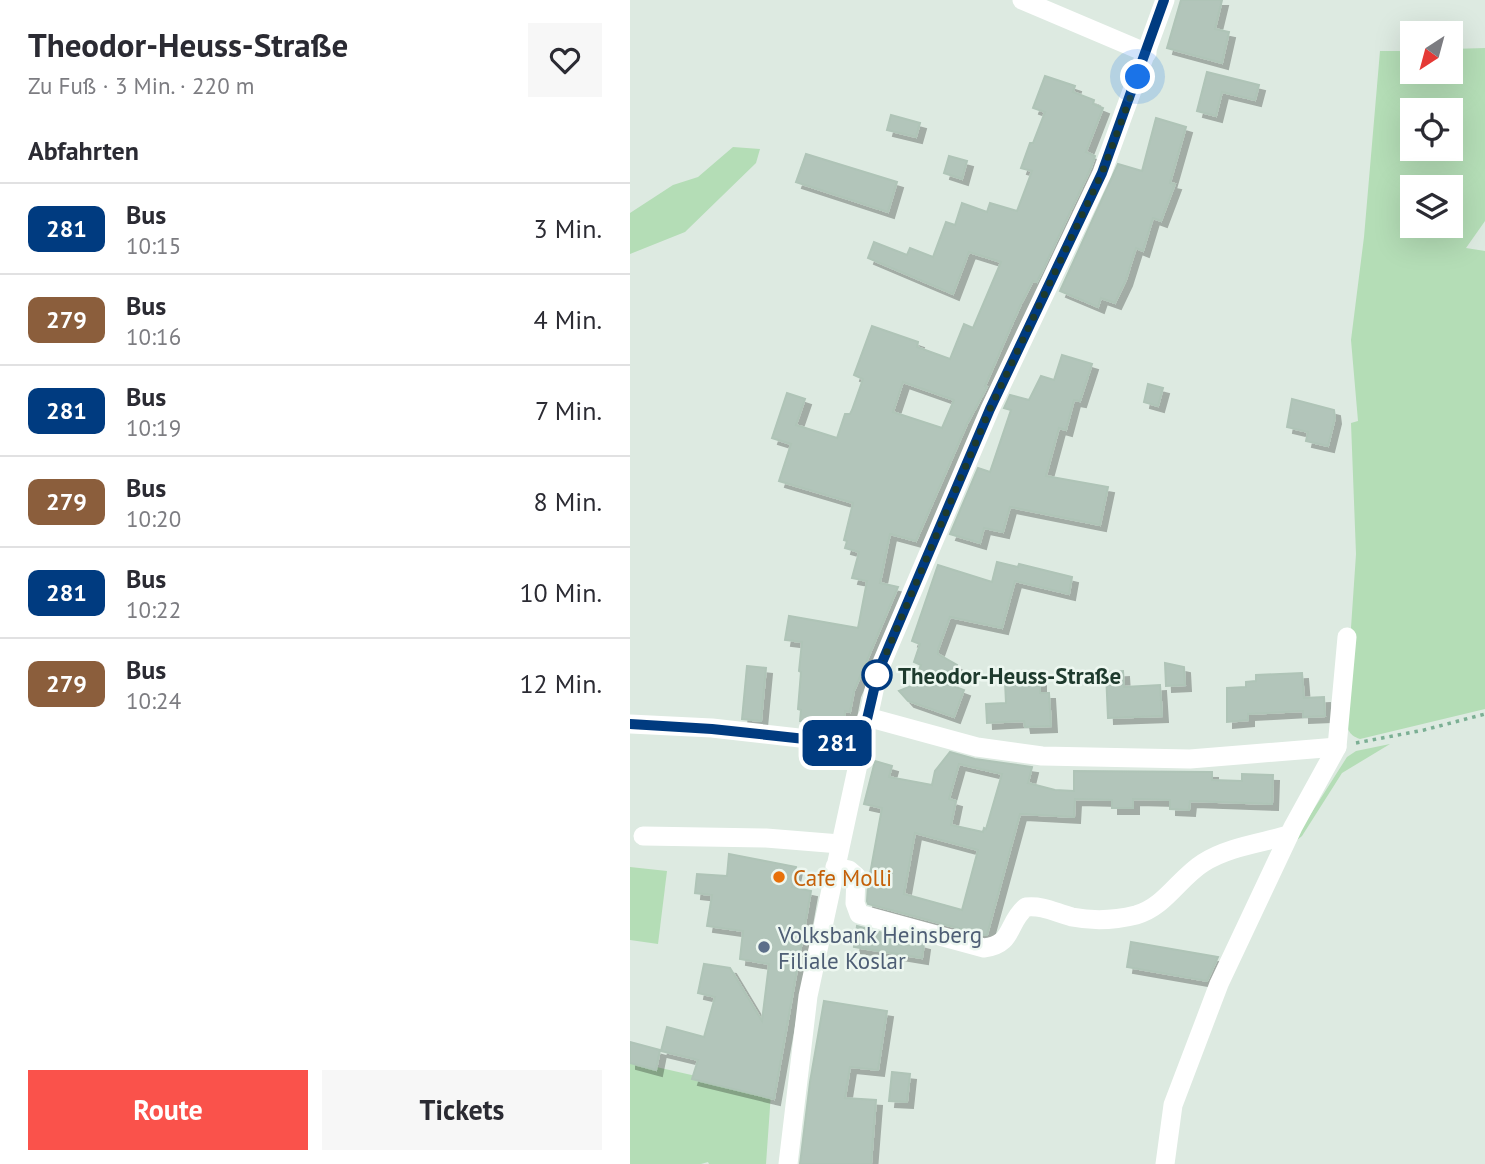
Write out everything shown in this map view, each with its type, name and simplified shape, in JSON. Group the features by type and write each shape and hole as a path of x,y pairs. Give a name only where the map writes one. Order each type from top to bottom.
{"street":[{"path":"1022,0 1147,52"},
{"path":"788,1164 808,996 878,672 990,409 1102,173 1164,0"},
{"path":"1166,1164 1173,1105 1219,984 1289,835 1336,747 1347,637"},
{"path":"867,717 977,747 1042,756 1189,759 1336,747"},
{"path":"630,724 712,729 861,745"},
{"path":"835,867 849,870 856,876 855,903 859,914 984,948 993,947 1006,938 1019,913 1026,907 1042,907 1072,917 1098,920 1139,915 1161,902 1195,869 1210,859 1289,835"},
{"path":"643,836 766,838 840,844"}],"path":[{"path":"1336,747 1424,730 1485,714"}],"green space":[{"path":"1485,48 1485,221 1466,248 1485,251 1485,709 1360,739 1349,730 1345,716 1356,554 1351,423 1358,421 1351,340 1364,237 1380,51 1400,51 1400,84 1463,84 1463,49"},
{"path":"733,147 760,149 756,163 685,232 630,254 630,213 673,185 698,177"},
{"path":"1390,744 1342,773 1302,836 1291,845 1347,757 1356,751"},
{"path":"630,867 667,871 658,944 630,940"},
{"path":"630,1061 771,1093 766,1164 630,1164"}],"building":[{"path":"1181,0 1222,0 1215,29 1229,32 1222,63 1167,48"},
{"path":"1207,72 1259,85 1255,100 1222,92 1216,116 1197,111"},
{"path":"1045,76 1075,86 1073,92 1094,100 1093,104 1103,108 1086,152 1095,156 1091,168 1037,282 1033,281 1021,304 985,386 987,387 967,424 916,541 890,534 880,583 898,587 854,691 850,712 845,711 844,725 800,721 801,710 798,709 802,642 785,640 789,616 858,628 867,581 852,578 859,552 845,548 847,541 844,540 853,503 779,481 791,444 772,438 787,393 805,399 796,425 837,438 845,414 850,414 852,410 863,379 854,375 872,326 918,342 917,347 950,359 964,324 973,328 1001,262 969,252 953,294 868,258 874,242 907,255 910,248 933,257 946,222 955,225 962,203 987,212 990,203 1017,211 1032,171 1021,168 1045,112 1033,108","holes":["903,382 954,400 942,428 893,412"]},
{"path":"891,115 920,123 916,137 887,130"},
{"path":"1156,118 1186,127 1170,183 1175,184 1161,221 1153,218 1143,251 1136,248 1115,303 1101,298 1098,307 1060,291 1118,164 1142,171"},
{"path":"806,154 897,182 888,212 796,182"},
{"path":"949,156 967,161 962,179 944,173"},
{"path":"1062,355 1092,364 1080,401 1074,400 1066,430 1059,428 1046,476 1108,487 1100,525 1010,507 1003,532 984,528 980,543 950,534 978,468 990,472 1011,410 1004,408 1010,395 1029,400 1041,376 1054,380"},
{"path":"1148,384 1163,388 1158,406 1144,402"},
{"path":"1292,399 1334,410 1335,418 1328,446 1306,441 1308,432 1287,427"},
{"path":"997,562 1018,567 1019,564 1072,577 1069,594 1015,581 1002,628 950,617 938,654 957,665 950,685 964,690 954,717 908,701 899,691 914,685 921,665 914,662 920,644 912,641 938,565 992,582"},
{"path":"1165,663 1184,667 1185,685 1166,686"},
{"path":"747,666 766,668 761,721 742,719"},
{"path":"1123,671 1124,687 1160,685 1162,716 1108,718 1106,672"},
{"path":"1302,673 1304,698 1324,697 1325,716 1303,717 1303,711 1248,714 1248,720 1227,722 1227,688 1246,687 1246,682 1256,681 1256,675"},
{"path":"1040,679 1040,693 1049,693 1051,726 1025,727 1024,721 987,723 986,704 1006,703 1005,681"},
{"path":"950,752 975,759 1032,767 1028,783 1055,790 1074,791 1074,771 1212,772 1212,780 1242,781 1242,774 1273,775 1272,804 1190,801 1189,810 1170,809 1170,800 1133,799 1133,808 1112,808 1112,800 1075,799 1074,817 1020,814 987,935 984,935 868,904 867,901 882,808 864,804 875,761 892,766 889,777 932,785 935,771","holes":["959,764 1002,774 983,832 951,825 956,801 949,799","915,833 978,850 962,910 904,894"]},
{"path":"729,854 796,867 792,887 811,891 774,1099 692,1079 698,1060 661,1051 667,1027 704,1037 715,997 698,993 704,964 730,968 762,1021 769,964 740,959 743,931 707,926 712,895 695,893 697,874 727,876"},
{"path":"857,926 924,944 922,958 854,947"},
{"path":"1131,942 1218,957 1207,981 1127,967"},
{"path":"824,1001 887,1011 878,1070 850,1067 845,1098 876,1100 871,1164 800,1164"},
{"path":"630,1042 660,1050 656,1070 630,1063"},
{"path":"892,1072 910,1074 907,1102 889,1101"}],"bus line":[{"name":"281","path":"630,724 712,729 861,745 878,672 990,409 1102,173 1164,0"}],"place":[{"name":"Theodor-Heuss-Straße","path":"877,675"},
{"name":"Cafe Molli","path":"779,877"},
{"name":"Volksbank Heinsberg Filiale Koslar","path":"764,947"}],"route":[{"path":"877,675 990,409 1102,173 1138,77"}]}
